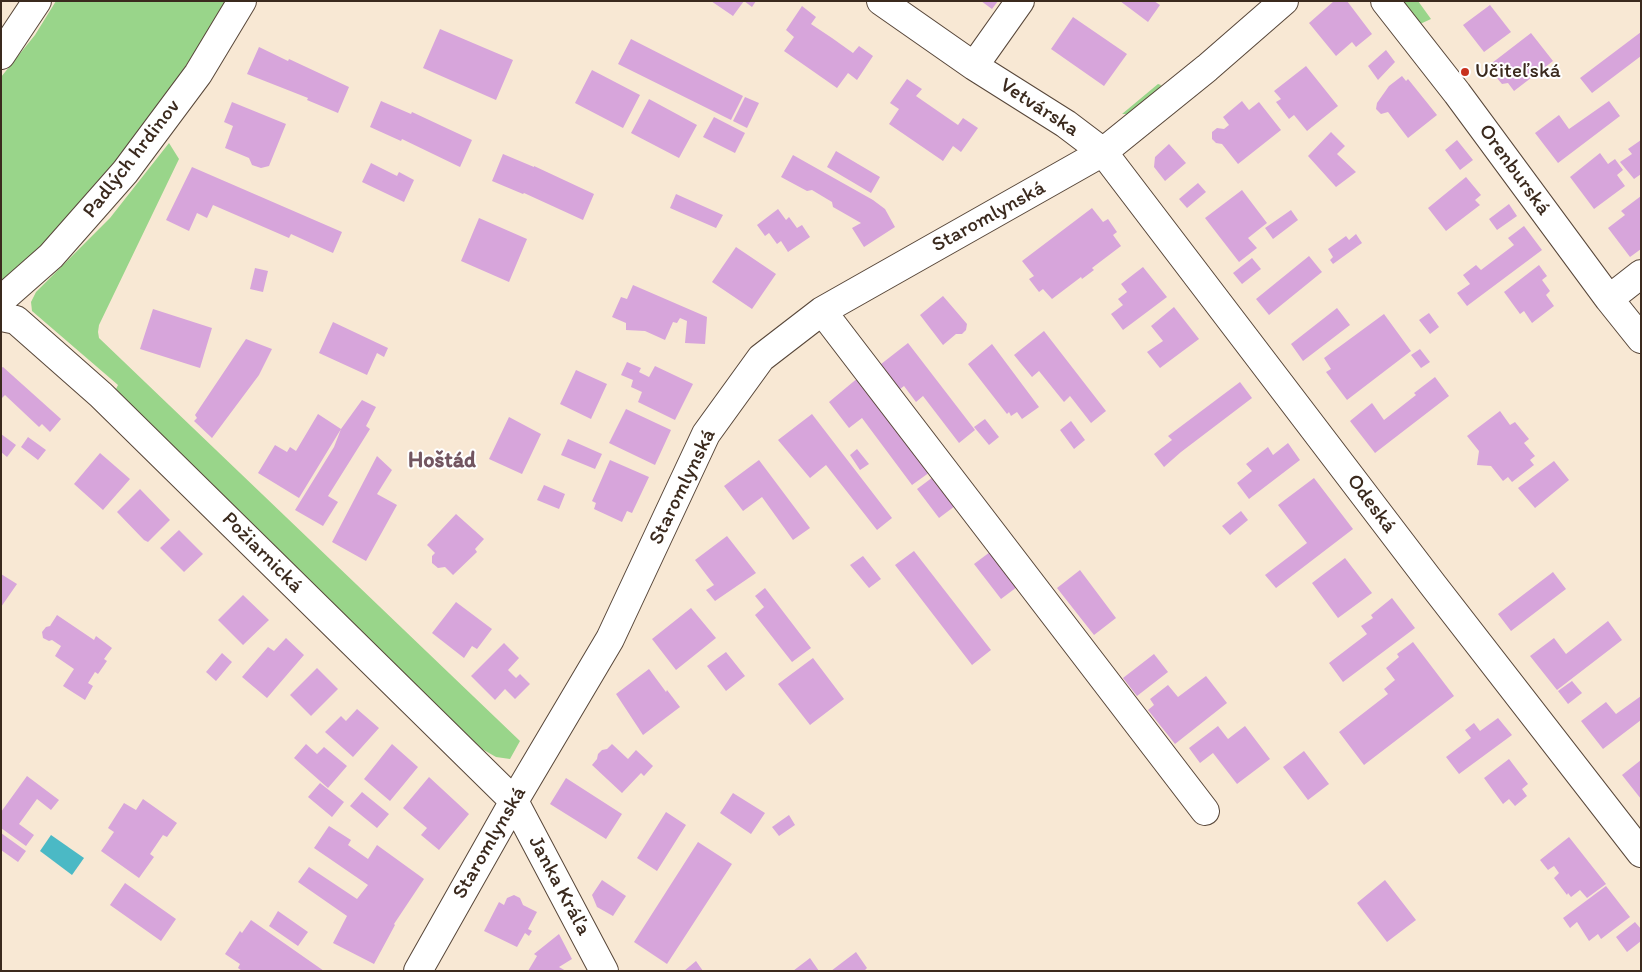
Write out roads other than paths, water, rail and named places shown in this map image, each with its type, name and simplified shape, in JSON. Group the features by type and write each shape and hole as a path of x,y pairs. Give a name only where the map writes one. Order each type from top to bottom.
{"street":[{"path":"1,55 37,1"},
{"name":"Padlých hrdinov","path":"1,300 51,256 125,172 198,74 242,1"},
{"name":"Vetvárska","path":"881,1 974,66 1066,124 1104,152"},
{"name":"Vetvárska","path":"974,66 1020,1"},
{"path":"1104,152 1207,68 1284,1"},
{"name":"Orenburská","path":"1385,1 1457,93 1609,299 1641,339"},
{"name":"Staromlynská","path":"418,971 514,801 610,638 706,434 761,358 822,311 1104,152"},
{"name":"Odeská","path":"1104,152 1433,586 1641,854"},
{"path":"1609,299 1641,274"},
{"path":"822,311 1205,811"},
{"name":"Požiarnická","path":"1,317 16,320 102,394 514,801"},
{"name":"Janka Kráľa","path":"514,801 604,971"}],"water":[{"path":"51,835 84,858 72,875 40,851"}],"place":[{"name":"Učiteľská","path":"1465,72"}],"district":[{"name":"Hoštád","path":"442,461"}]}
